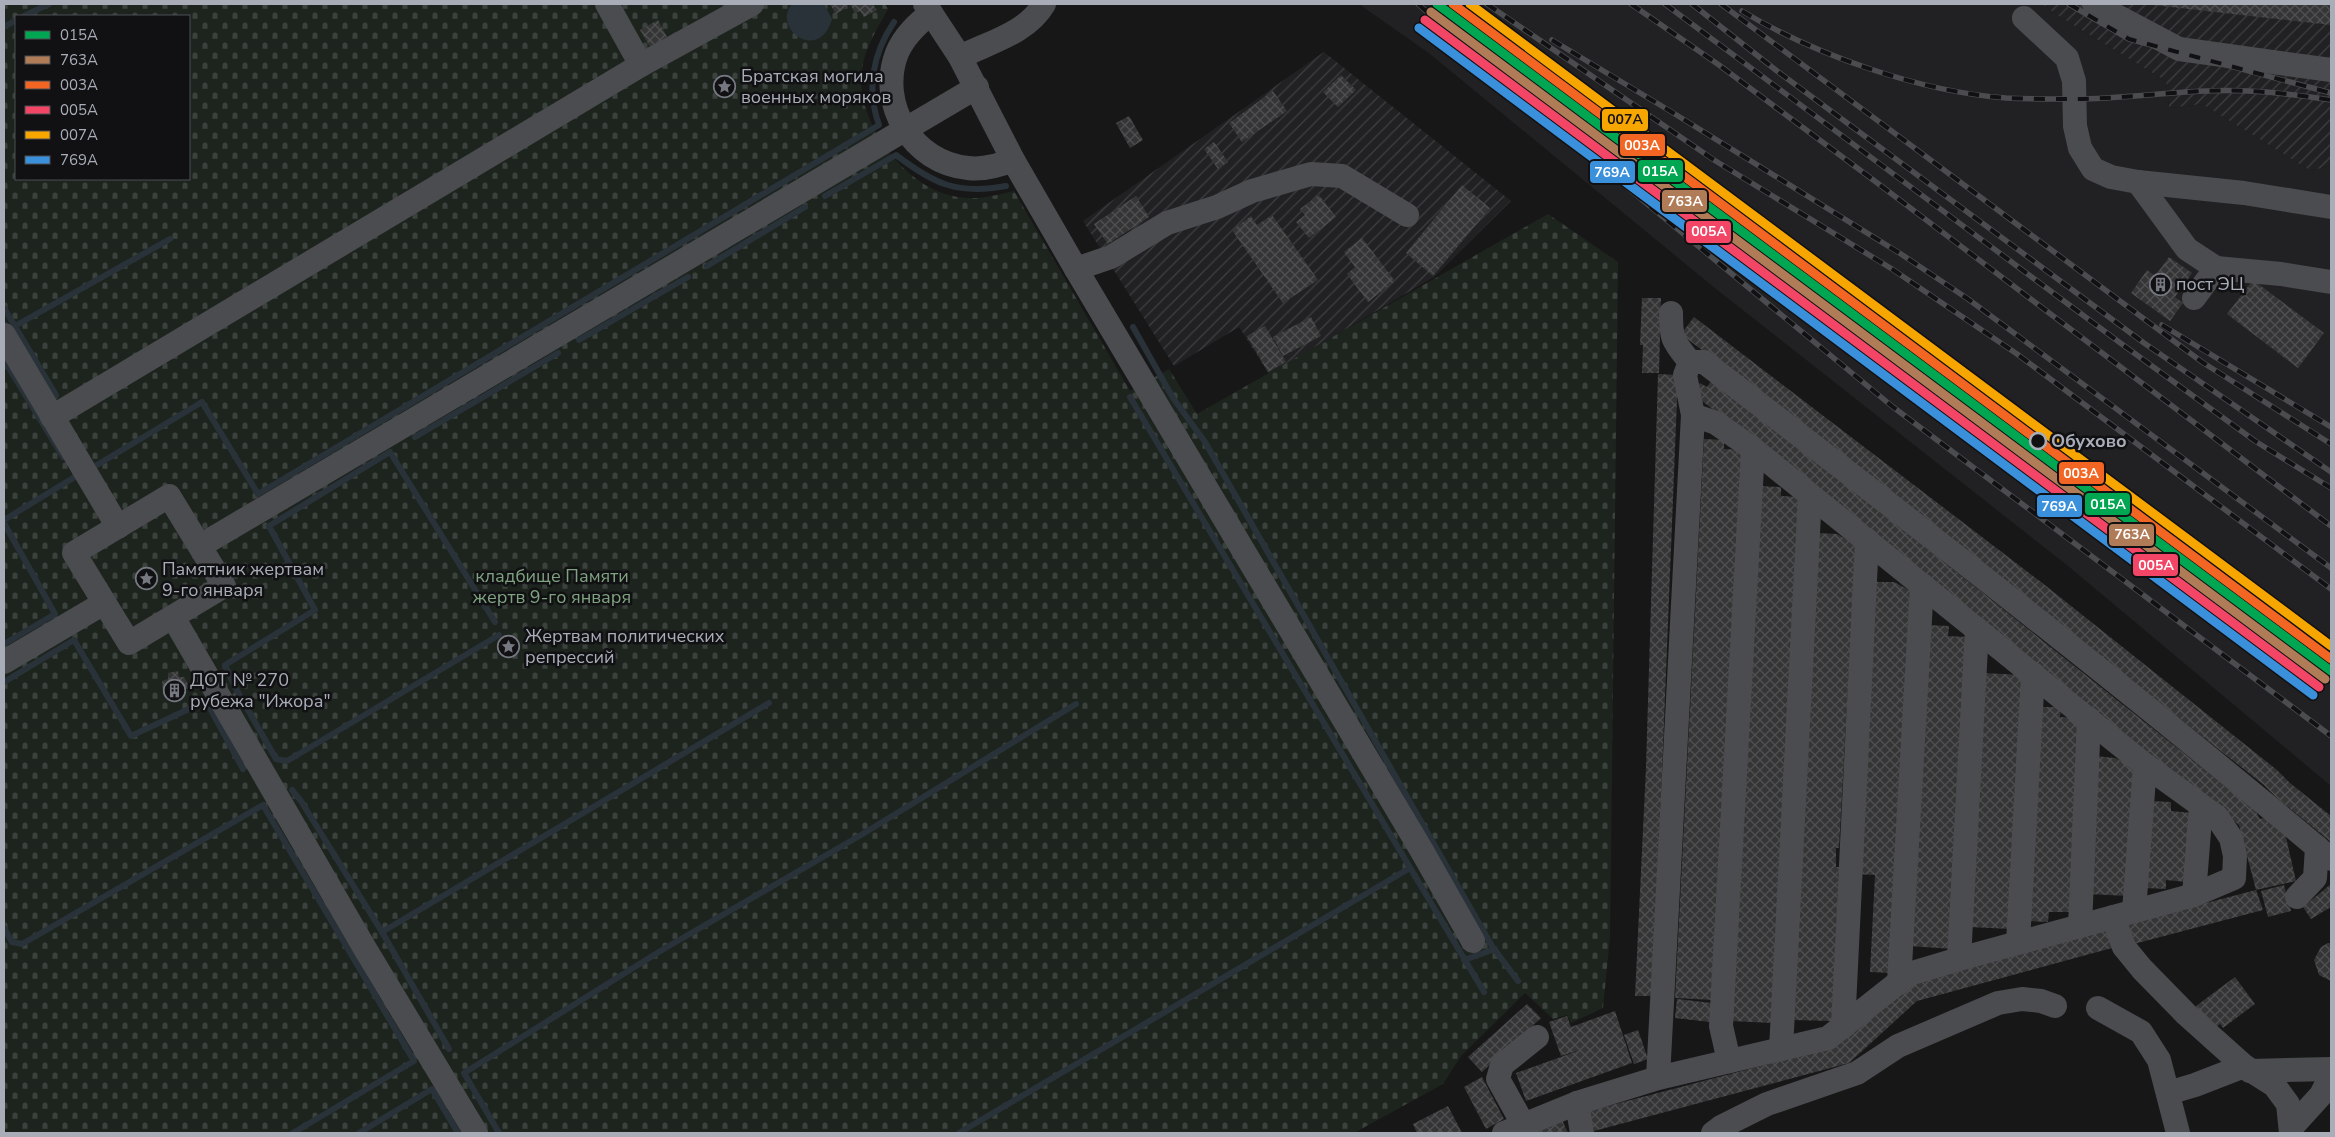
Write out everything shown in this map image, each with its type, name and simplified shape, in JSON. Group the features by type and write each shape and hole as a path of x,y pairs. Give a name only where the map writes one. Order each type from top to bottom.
{"street":[{"path":"607,4 641,65"},
{"path":"52,417 641,65 752,4"},
{"path":"960,56 1020,29 1035,18 1044,4"},
{"path":"2094,4 2179,49 2331,70"},
{"path":"1012,160 983,168 953,165 925,152 904,130 894,105 891,79 897,53 911,30 928,8 960,56 1012,160 1422,850 1473,941"},
{"path":"2024,18 2067,58 2074,81 2075,126 2080,148 2092,169 2111,177 2138,182 2244,193 2331,207"},
{"path":"200,546 977,87"},
{"path":"1076,269 1111,257 1167,224 1218,207 1252,191 1311,174 1342,176 1407,215"},
{"path":"2138,182 2187,249 2216,268 2281,274 2331,282"},
{"path":"2194,298 2216,268"},
{"path":"1671,313 1671,335 1675,344 1690,362"},
{"path":"4,336 118,527"},
{"path":"1658,1078 1694,415 1685,375 1690,362"},
{"path":"1690,362 1704,362 1942,544 2250,790 2324,853 2315,878 2297,897"},
{"path":"1537,1037 1502,1066 1498,1079 1514,1129 1577,1103 1658,1078 1828,1038 1909,974 2194,894 2234,878 2235,856 2231,838 2216,817 2145,765 1754,449 1716,423 1694,415"},
{"path":"1729,1062 1721,1026 1754,449"},
{"path":"1781,1049 1810,495"},
{"path":"169,496 200,546 224,586 128,643 74,553 169,496"},
{"path":"1843,1027 1867,540"},
{"path":"1899,983 1922,585"},
{"path":"4,662 104,602"},
{"path":"173,617 359,938 476,1133"},
{"path":"1959,959 1977,629"},
{"path":"2018,943 2033,674"},
{"path":"2080,926 2089,719"},
{"path":"2145,765 2123,914 2124,946 2142,969 2186,1014 2247,1069 2274,1085 2288,1104 2291,1130"},
{"path":"2194,894 2201,806"},
{"path":"1713,1133 1721,1127 1767,1104 1857,1073 1898,1046 1998,1003 2022,998 2041,1001 2055,1006"},
{"path":"2098,1008 2141,1032 2159,1060 2178,1133"},
{"path":"2168,1093 2247,1069 2331,1069"},
{"path":"2291,1130 2321,1095 2331,1075"},
{"path":"1577,1103 1582,1133"}],"shaded area":[{"path":"792,4 824,4 832,19 826,32 817,39 808,40 799,37 792,31 788,23 787,13"},
{"path":"1359,4 2042,4 2060,17 2166,81 2169,108 2202,104 2311,171 2331,165 2331,786 2068,566 1716,289 1430,54"},
{"path":"2042,4 2331,4 2331,165 2311,171 2202,104 2169,108 2166,81 2060,17"},
{"path":"1324,52 1511,201 1434,277 1269,374 1239,327 1174,366 1083,221"}],"green space":[{"name":"кладбище Памяти жертв 9-го января","path":"4,4 885,4 888,9 866,53 862,69 862,89 866,109 874,129 886,148 917,179 935,190 953,196 976,198 1014,191 1130,391 1169,369 1197,414 1548,214 1618,262 1610,937 1603,1008 1571,1023 1567,1015 1553,1019 1525,993 1461,1056 1443,1084 1354,1133 4,1133"}],"building":[{"path":"830,4 844,4 847,7 836,14"},
{"path":"850,4 873,4 877,10 864,17 860,11 855,13"},
{"path":"2331,4 2331,25 2153,5"},
{"path":"658,20 667,37 650,47 640,30"},
{"path":"1341,75 1356,90 1338,107 1323,92"},
{"path":"1273,91 1287,111 1242,142 1229,123"},
{"path":"1129,116 1143,140 1130,148 1116,123"},
{"path":"1214,142 1228,162 1218,169 1204,149"},
{"path":"1462,185 1490,208 1433,276 1406,253"},
{"path":"1319,195 1336,217 1309,238 1296,222 1305,215 1300,209"},
{"path":"1136,196 1149,217 1108,244 1094,224"},
{"path":"1272,215 1318,280 1283,303 1232,230 1251,216 1257,225"},
{"path":"1362,238 1395,281 1368,302 1347,274 1355,267 1344,252"},
{"name":"пост ЭЦ","path":"2169,257 2192,273 2175,297 2183,303 2170,321 2131,293 2147,270 2155,276"},
{"path":"2253,280 2324,333 2298,368 2227,314"},
{"path":"1642,298 1661,298 1659,373 1642,373 1643,345 1640,345"},
{"path":"1311,317 1321,336 1283,356 1273,337"},
{"path":"1694,317 2041,582 2277,770 2331,816 2331,842 2264,785 2029,600 1681,334"},
{"path":"1265,326 1286,362 1268,372 1247,336"},
{"path":"1658,374 1678,375 1653,996 1635,996 1646,767"},
{"path":"1713,378 2255,810 2260,819 2268,817 2285,833 2296,881 2256,890 2239,825 1692,393 1700,383 1707,387"},
{"path":"1704,439 1724,440 1724,449 1743,450 1714,1000 1675,998"},
{"path":"1760,486 1781,487 1781,496 1800,497 1772,1023 1732,1021"},
{"path":"1817,533 1837,534 1856,545 1839,848 1836,848 1836,867 1839,867 1832,1021 1793,1020"},
{"path":"1873,582 1894,582 1911,591 1891,973 1870,972 1875,875 1854,874"},
{"path":"1927,625 1949,626 1948,636 1968,637 1952,949 1910,946"},
{"name":"ДОТ № 270 рубежа \"Ижора\"","path":"178,671 179,677 184,677 188,684 182,697 168,699 165,697 162,681 168,679 168,673"},
{"path":"1983,673 2024,675 2011,929 1969,927"},
{"path":"2039,707 2061,707 2060,717 2079,718 2070,912 2049,912 2048,922 2029,921"},
{"path":"2096,756 2115,758 2136,768 2128,896 2088,894"},
{"path":"2152,801 2171,802 2171,811 2192,813 2187,882 2166,880 2166,889 2145,888"},
{"path":"2331,884 2331,907 2311,919 2303,907"},
{"path":"2284,885 2291,911 2268,917 2261,891"},
{"path":"2256,890 2263,910 2130,945 2125,924"},
{"path":"2107,929 2112,948 1917,1001 1849,1063 1594,1131 1589,1111 1837,1046 1912,984"},
{"path":"2331,943 2331,981 2319,975 2314,960 2321,947"},
{"path":"2235,977 2255,1004 2223,1028 2220,1024 2214,1029 2196,1006"},
{"path":"1677,999 1712,1003 1710,1022 1675,1018"},
{"path":"1527,1004 1541,1018 1482,1072 1468,1057"},
{"path":"1615,1011 1632,1063 1526,1101 1516,1073 1583,1049 1561,1056 1549,1022 1567,1016 1571,1027"},
{"path":"1638,1030 1648,1059 1634,1064 1624,1035"},
{"path":"1482,1077 1504,1119 1486,1129 1464,1087"},
{"path":"1448,1106 1462,1133 1417,1133 1413,1124"},
{"path":"1562,1120 1568,1133 1534,1133"}],"waterway":[{"path":"26,15 49,4"},
{"path":"4,27 15,21"},
{"path":"97,465 202,402 258,494 879,125 875,112 872,85 881,46 894,22"},
{"path":"825,196 896,155 922,173 947,185 973,189 1006,186"},
{"path":"707,266 805,207"},
{"path":"15,326 170,239"},
{"path":"579,340 688,277"},
{"path":"4,308 56,395"},
{"path":"1133,327 1173,398 1205,442 1492,946 1518,981"},
{"path":"415,437 558,353"},
{"path":"4,360 63,457"},
{"path":"1130,397 1484,992"},
{"path":"495,622 390,452 269,526 315,610 225,665 235,687 276,759 287,761 499,635"},
{"path":"4,520 73,478"},
{"path":"4,523 55,614 4,644"},
{"path":"4,682 74,640 131,736 206,701 243,769"},
{"path":"382,932 769,703"},
{"path":"499,1133 464,1073 662,950 861,835 1076,704"},
{"path":"292,790 301,801 382,932 449,1049"},
{"path":"4,928 12,942 22,944 263,805 414,1061 293,1133"},
{"path":"959,1133 1410,868"},
{"path":"1464,960 1495,949"},
{"path":"359,1133 432,1089 458,1133"}],"railway":[{"path":"1418,4 1577,146 1893,407 2331,736"},
{"path":"1487,4 1714,160 1892,269 2017,354 2331,589"},
{"path":"1631,4 1719,65 1872,179 2331,526"},
{"path":"1665,4 2255,441 2331,488"},
{"path":"1692,4 1777,71 2144,343 2331,472"},
{"path":"1721,4 2202,362 2331,444"},
{"path":"2069,4 2129,39 2331,93"},
{"path":"1742,11 1802,42 1870,69 1939,88 1973,94 2006,98 2074,99 2227,90 2269,92 2331,100"},
{"path":"1552,40 1901,254 1968,299 2331,568"},
{"path":"2162,325 2331,427"}],"transit line":[{"name":"015А","path":"1437,4 2331,671"},
{"name":"003А","path":"1453,4 2331,659"},
{"name":"007А","path":"1470,4 2331,646"},
{"name":"763А","path":"1431,12 2325,679"},
{"name":"005А","path":"1425,20 2319,687"},
{"name":"769А","path":"1419,28 2313,695"}],"place":[{"name":"Братская могила военных моряков","path":"725,86"},
{"name":"пост ЭЦ","path":"2160,284"},
{"name":"Обухово","path":"2038,441"},
{"name":"Памятник жертвам 9-го января","path":"146,579"},
{"name":"Жертвам политических репрессий","path":"509,646"},
{"name":"ДОТ № 270 рубежа \"Ижора\"","path":"174,690"}]}
